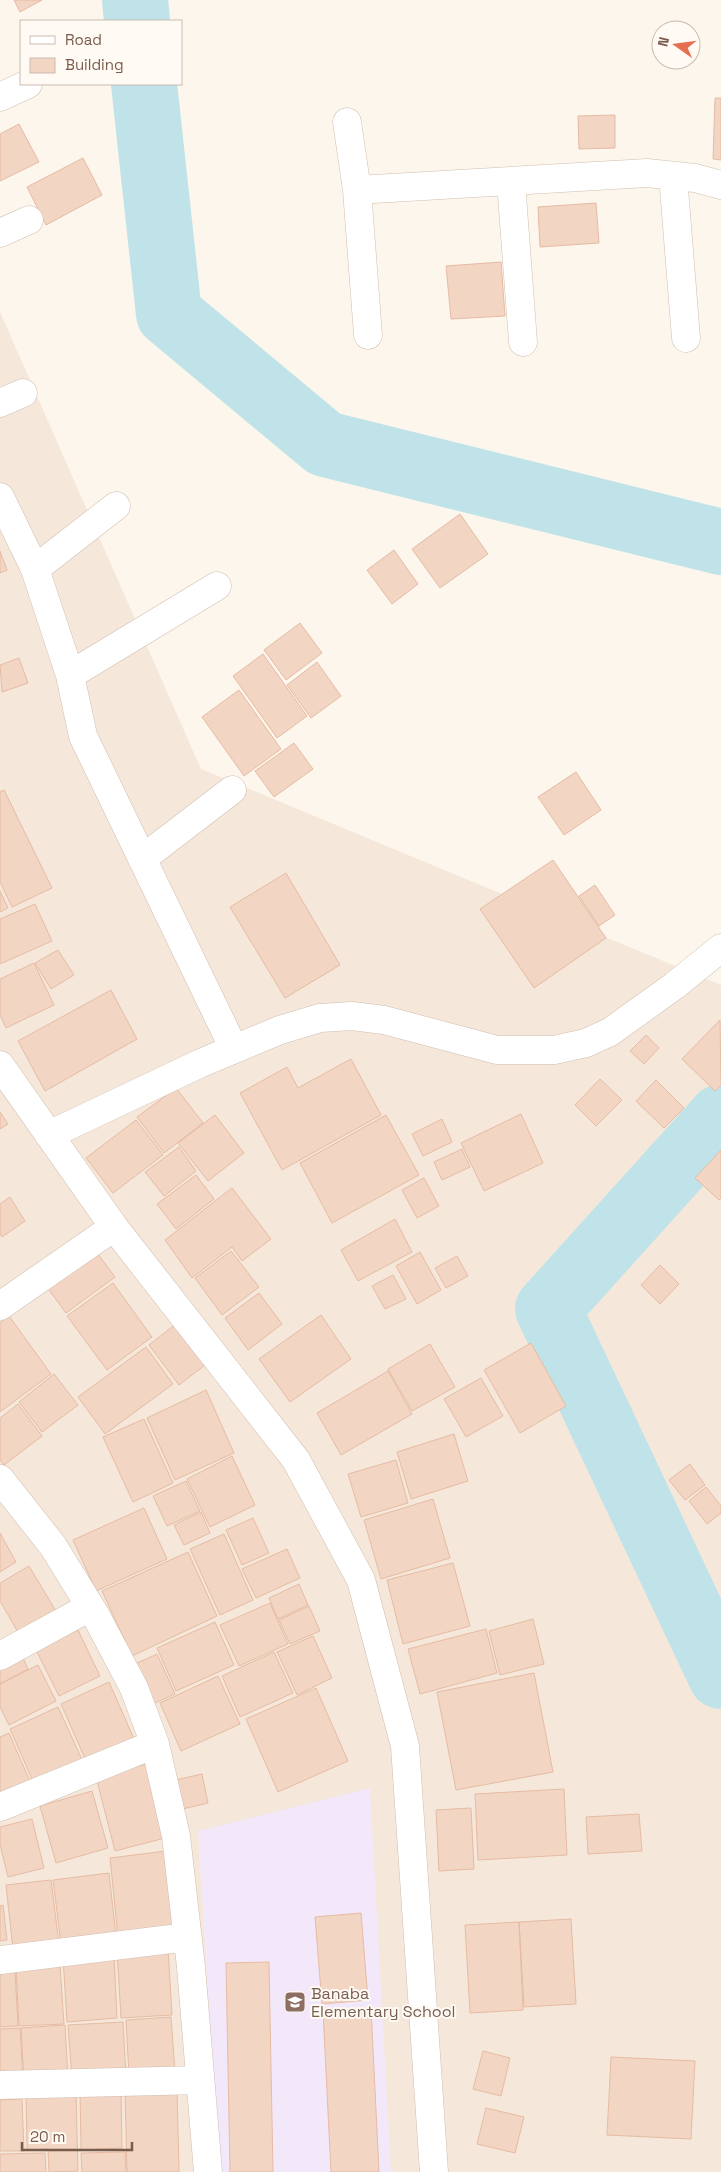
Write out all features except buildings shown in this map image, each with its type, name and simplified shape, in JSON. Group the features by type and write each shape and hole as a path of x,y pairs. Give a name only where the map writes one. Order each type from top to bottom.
{"street":[{"path":"0,97 26,85"},
{"path":"347,122 357,190 368,335"},
{"path":"357,190 647,174 695,178 721,185"},
{"path":"673,176 686,338"},
{"path":"511,182 523,342"},
{"path":"0,234 29,220"},
{"path":"0,497 35,569 70,676 83,736 234,1049"},
{"path":"35,569 116,506"},
{"path":"70,676 217,586"},
{"path":"142,859 232,790"},
{"path":"50,1135 234,1049 280,1030 320,1018 352,1016 384,1020 497,1050 554,1050 586,1043 610,1032 674,986 721,948"},
{"path":"0,1064 114,1227 296,1460 361,1580 406,1746 434,2172"},
{"path":"0,1306 114,1227"},
{"path":"0,1479 53,1546 90,1607 134,1688 156,1744 176,1836 208,2172"},
{"path":"0,1656 90,1607"},
{"path":"0,1807 156,1744"},
{"path":"0,1960 187,1937"},
{"path":"0,2085 200,2080"}],"shaded area":[{"path":"0,312 201,769 721,985 721,2172 0,2172"},
{"name":"Banaba Elementary School","path":"370,1788 391,2172 219,2172 198,1831"}],"waterway":[{"path":"135,0 137,20"},
{"path":"144,85 169,314 325,444 721,542"},
{"path":"721,1117 548,1309 721,1676"}],"place":[{"name":"Banaba Elementary School","path":"295,2002"}]}
